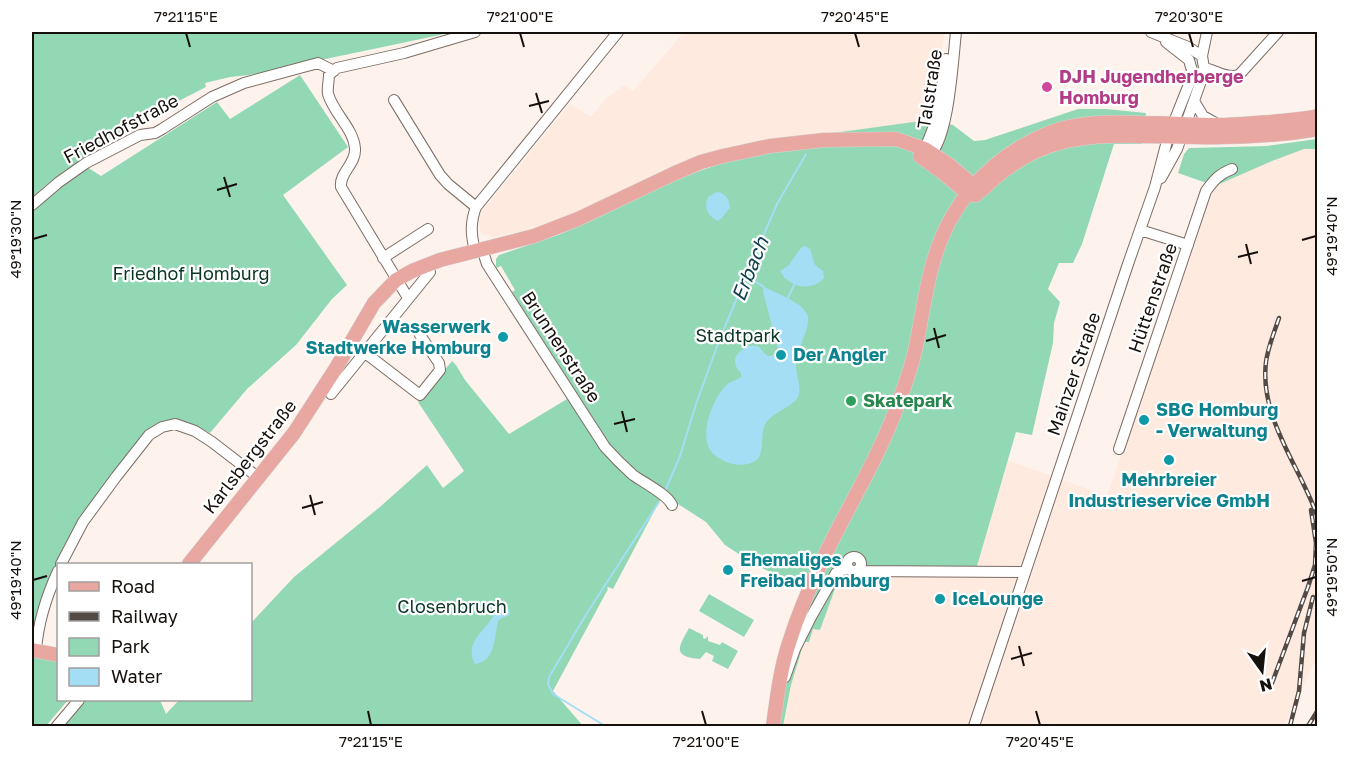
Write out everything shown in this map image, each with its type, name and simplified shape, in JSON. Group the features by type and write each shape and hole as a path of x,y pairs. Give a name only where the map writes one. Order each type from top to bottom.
{"main road":[{"path":"973,192 1034,152 1067,140 1091,136 1145,135 1317,116"},
{"path":"773,726 778,690 789,643 815,575 882,444 900,400 947,246 973,192 991,167 1019,148 1051,132 1090,123 1271,135 1317,129"},
{"name":"Karlsbergstraße","path":"190,563 294,434 341,371 374,303 396,280 440,260 527,238 578,219 701,162 744,151 804,141 878,139 927,154"},
{"path":"927,154 973,192"},
{"path":"34,650 57,655"}],"street":[{"name":"Friedhofstraße","path":"32,205 58,182 86,163 140,135 162,129 212,97 244,83 318,63 334,71 337,68 404,53 474,32"},
{"path":"478,250 471,235 476,207 618,32"},
{"name":"Talstraße","path":"927,154 937,118 950,32"},
{"name":"Talstraße","path":"927,154 944,124 956,32"},
{"name":"Mainzer Straße","path":"1155,187 1177,149 1177,130 1193,74 1195,56 1207,32"},
{"path":"1204,68 1230,77 1239,75 1278,32"},
{"path":"1154,33 1188,47 1195,56"},
{"name":"Mainzer Straße","path":"974,726 1155,187 1160,165 1194,101 1202,78 1204,68 1195,56"},
{"path":"334,71 329,75 328,94 353,140 355,150 355,157 340,182 341,187 408,298"},
{"path":"394,100 440,175 476,207"},
{"path":"1194,101 1203,116 1220,125"},
{"path":"1145,135 1156,146 1160,155 1160,165"},
{"name":"Hüttenstraße","path":"1119,449 1206,191 1220,174 1232,169"},
{"path":"383,258 429,229"},
{"path":"1140,230 1188,245"},
{"name":"Brunnenstraße","path":"478,250 605,447 625,468 669,499 672,505"},
{"name":"Karlsbergstraße","path":"331,394 341,371 364,352 430,272"},
{"path":"364,352 420,395 440,370 439,363 420,335"},
{"path":"62,563 83,522 116,477 149,435 162,427 175,424 195,431 259,478"},
{"path":"853,570 847,564 849,559 855,558 868,566 897,570"},
{"path":"778,690 805,629 836,573 842,570 1024,572"},
{"path":"34,650 45,606 57,574"},
{"path":"57,726 77,701"}],"shaded area":[{"path":"684,32 945,32 928,120 742,144 706,155 569,215 524,231 493,237 482,234 478,223 482,211 570,104 591,117 606,98 625,85 633,91"},
{"path":"1304,149 1317,149 1317,657 1284,726 783,726 791,685 804,642 813,629 820,629 839,578 845,575 975,573 1007,460 1107,496 1215,186"}],"green space":[{"path":"32,32 449,32 205,83 206,87 128,127 57,176 39,191 32,201"},
{"name":"Friedhof Homburg","path":"300,75 348,147 283,195 347,285 332,299 296,345 247,389 210,433 186,422 160,423 81,519 64,563 57,563 57,581 32,645 32,209 87,167 101,176 217,102 230,119"},
{"name":"Stadtpark","path":"1078,109 1146,113 1142,144 1114,144 1082,244 1073,263 1059,263 1048,289 1060,302 1032,435 1016,432 975,573 845,575 839,578 820,630 813,629 809,642 804,642 791,685 783,726 767,726 780,656 803,588 754,564 725,545 706,522 678,504 670,495 617,457 512,292 515,290 501,266 496,268 496,259 499,255 591,221 666,184 702,170 826,134 928,120 953,125 974,141 985,140"},
{"path":"1317,139 1317,149 1304,149 1215,186 1178,173 1184,154 1189,148 1267,146"},
{"name":"Closenbruch","path":"452,361 509,434 567,399 607,454 660,500 613,589 607,588 553,691 583,726 63,726 84,701 160,701 166,714 178,701 252,701 252,622 294,577 427,465 443,488 464,471 418,402"},
{"path":"709,594 754,620 744,637 699,611"},
{"path":"689,628 703,635 705,639 708,636 708,641 720,645 722,642 738,651 728,669 712,661 714,656 706,652 700,659 681,653 680,646"},
{"path":"32,657 57,661 57,701 67,701 46,726 32,726"}],"water":[{"path":"717,192 726,197 730,208 718,221 709,214 706,208 708,197"},
{"path":"805,246 810,249 815,265 823,271 824,278 813,285 801,286 789,281 780,271 788,266"},
{"path":"764,287 802,307 808,317 796,365 799,393 796,400 766,423 761,451 756,460 748,464 734,464 720,459 710,450 707,443 707,424 713,405 723,388 741,377 735,361 740,352 754,345 766,355 772,356 778,348 763,292"},
{"path":"502,606 507,606 509,615 498,621 490,654 482,662 475,664 472,651 475,640"}],"waterway":[{"name":"Erbach","path":"666,489 680,456 719,341 746,276 777,204 806,154"},
{"path":"746,276 764,287"},
{"path":"788,298 794,285"},
{"name":"Erbach","path":"605,726 553,694 548,684 549,677 587,613 659,502"}],"railway":[{"path":"1279,318 1266,362 1269,403 1283,442 1318,518"},
{"path":"1272,683 1315,565 1316,543 1311,510"},
{"path":"1290,726 1299,691 1304,633 1313,597"},
{"path":"1308,726 1318,710"}],"place":[{"name":"DJH Jugendherberge Homburg","path":"1047,87"},
{"name":"Wasserwerk Stadtwerke Homburg","path":"503,337"},
{"name":"Der Angler","path":"781,355"},
{"name":"Skatepark","path":"851,401"},
{"name":"SBG Homburg - Verwaltung","path":"1144,420"},
{"name":"Mehrbreier Industrieservice GmbH","path":"1169,460"},
{"name":"Ehemaliges Freibad Homburg","path":"728,570"},
{"name":"IceLounge","path":"940,599"}]}
